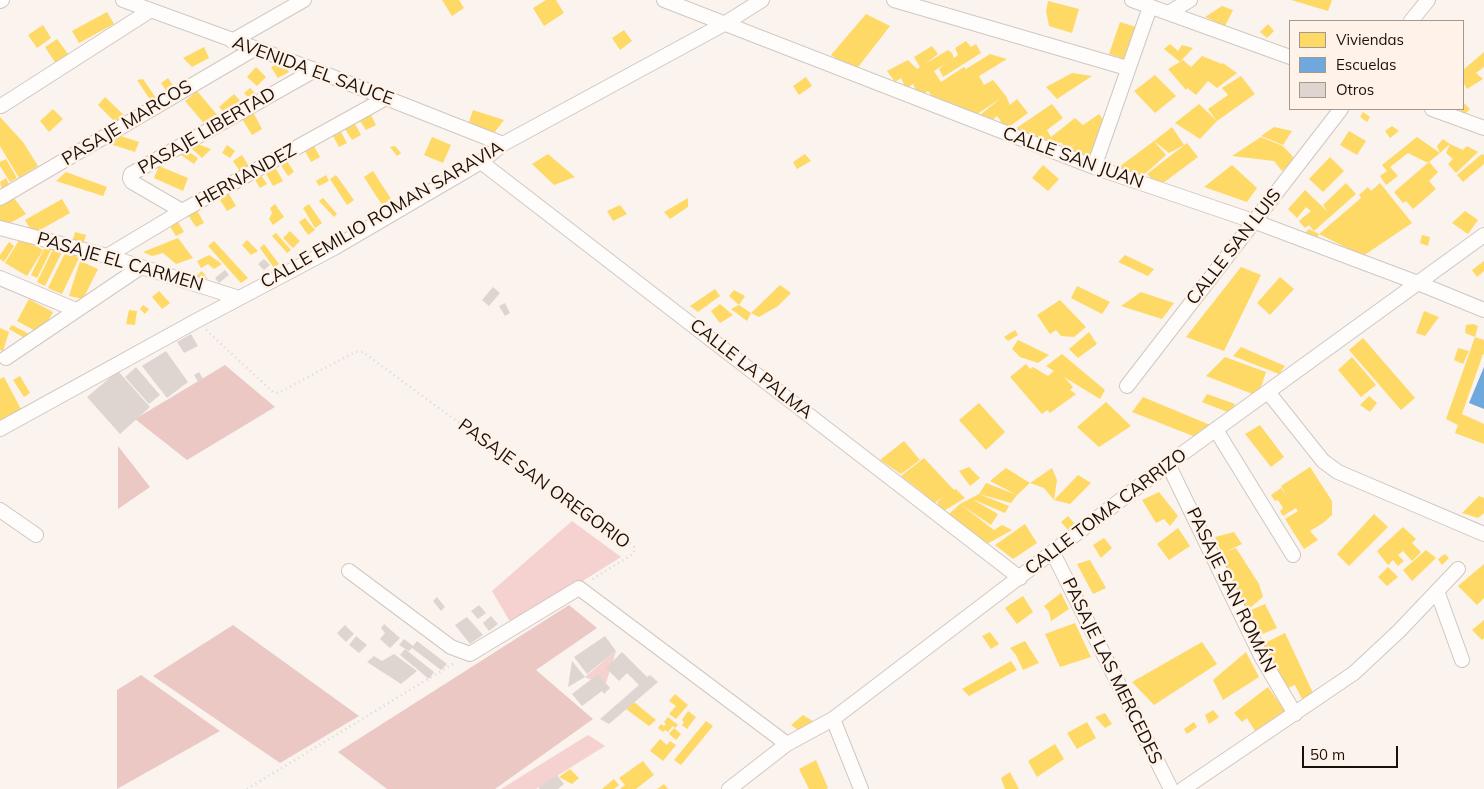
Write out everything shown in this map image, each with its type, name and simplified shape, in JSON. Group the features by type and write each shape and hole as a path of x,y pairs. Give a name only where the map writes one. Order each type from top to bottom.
{"street":[{"name":"AVENIDA EL SAUCE","path":"123,0 315,70 503,144"},
{"path":"232,41 304,0"},
{"name":"CALLE SAN JUAN","path":"664,0 1094,167 1253,221 1484,310"},
{"name":"CALLE EMILIO ROMAN SARAVIA","path":"0,429 196,321 334,248 480,162 503,144 724,24 762,0"},
{"path":"894,0 1127,68"},
{"path":"1132,0 1170,12 1289,57"},
{"path":"1170,12 1190,0"},
{"path":"1412,20 1428,0"},
{"path":"1094,167 1127,68 1150,7"},
{"path":"1,106 150,10"},
{"name":"PASAJE MARCOS","path":"0,198 254,49"},
{"name":"PASAJE LIBERTAD","path":"182,211 132,182 131,174 315,70"},
{"name":"HERNANDEZ","path":"107,256 182,211 386,98"},
{"name":"CALLE SAN LUIS","path":"1127,386 1340,110"},
{"path":"1435,110 1484,128"},
{"name":"CALLE LA PALMA","path":"480,162 1020,578"},
{"name":"PASAJE EL CARMEN","path":"0,228 107,256 240,298"},
{"name":"CALLE TOMA CARRIZO","path":"729,789 788,744 833,719 1168,464 1484,235"},
{"path":"6,358 141,267"},
{"path":"0,278 76,310"},
{"path":"1268,392 1322,461 1338,472 1484,534"},
{"path":"1216,430 1293,555"},
{"name":"PASAJE SAN ROMÁN","path":"1168,464 1262,658 1296,714"},
{"path":"0,510 36,536"},
{"name":"PASAJE LAS MERCEDES","path":"1053,553 1171,789"},
{"path":"1187,788 1354,673 1458,569"},
{"path":"349,571 451,647 470,654 579,588 788,744"},
{"path":"1437,591 1462,660"},
{"path":"833,719 861,789"}],"path":[{"name":"PASAJE SAN OREGORIO","path":"196,321 273,392 278,393 355,352 363,352 440,409 633,545 635,549 633,554 579,588"},
{"path":"247,789 470,654"}],"shaded area":[{"path":"225,365 275,407 187,460 135,419"},
{"path":"118,446 150,487 118,509"},
{"path":"572,521 621,557 512,625 492,591"},
{"path":"569,605 597,628 536,670 593,719 495,789 387,789 338,752"},
{"path":"233,625 359,716 280,763 153,676"},
{"path":"616,651 606,683 598,675 592,680 585,677"},
{"path":"141,675 220,731 117,789 117,690"},
{"path":"588,735 605,746 536,789 501,789"}],"building: Viviendas":[{"path":"442,0 459,0 464,8 452,16"},
{"path":"546,0 556,0 564,13 544,26 533,8"},
{"path":"1291,0 1332,0 1328,11"},
{"path":"1048,1 1079,9 1072,33 1049,26 1046,11"},
{"path":"1222,6 1233,10 1225,26 1205,17"},
{"path":"107,12 114,24 79,43 72,31"},
{"path":"866,14 890,26 855,71 831,55"},
{"path":"1120,22 1139,28 1125,59 1109,54"},
{"path":"1268,24 1274,31 1267,38 1260,32"},
{"path":"43,25 51,38 37,48 28,35"},
{"path":"624,30 632,41 620,50 612,38"},
{"path":"57,39 71,58 58,67 45,47"},
{"path":"966,41 971,47 976,44 981,53 943,77 939,69 945,64 934,71 941,82 964,67 966,69 990,54 1007,59 979,76 984,85 993,80 1006,96 1010,105 1017,99 1028,113 1006,129 997,116 987,125 980,115 1001,98 970,119 936,101 928,91 919,97 913,84 906,89 901,78 895,82 887,71 908,60 917,69 920,67 914,57 932,46 938,54 925,64 948,50 954,58 958,55 955,48"},
{"path":"1170,44 1178,51 1182,45 1193,48 1180,62 1164,49"},
{"path":"204,47 209,58 192,67 183,58"},
{"path":"1484,52 1484,67 1476,73 1483,79 1467,89 1464,84 1464,69"},
{"path":"1202,56 1223,63 1237,73 1217,88 1208,81 1196,95 1187,88 1186,90 1168,69 1183,60 1191,67"},
{"path":"283,61 289,72 278,78 271,67"},
{"path":"256,67 266,77 257,86 247,77"},
{"path":"1072,73 1092,76 1057,99 1046,87"},
{"path":"1155,75 1176,96 1155,113 1134,91"},
{"path":"1241,76 1255,94 1217,121 1208,109 1228,95 1222,88"},
{"path":"806,77 812,86 799,95 793,86"},
{"path":"168,78 175,88 168,93 161,83"},
{"path":"143,79 156,98 151,101 137,80"},
{"path":"250,88 258,96 252,102 244,93"},
{"path":"197,91 219,117 207,127 185,101"},
{"path":"234,94 242,103 227,116 219,107"},
{"path":"105,97 126,117 118,125 98,105"},
{"path":"1464,103 1470,109 1465,114 1460,110 1464,110"},
{"path":"1052,104 1063,118 1047,130 1051,137 1075,118 1083,125 1099,114 1105,122 1090,161 1064,153 1077,143 1066,150 1061,142 1052,149 1012,131"},
{"path":"1199,104 1217,121 1200,139 1175,123"},
{"path":"53,109 63,119 49,132 40,121"},
{"path":"473,110 504,120 494,133 468,125"},
{"path":"253,112 262,129 252,135 242,119"},
{"path":"1363,112 1370,117 1367,122 1360,117"},
{"path":"371,115 376,125 366,130 360,121"},
{"path":"0,117 23,142 38,166 19,178 0,146"},
{"path":"355,124 361,135 352,140 345,129"},
{"path":"1392,126 1399,131 1390,138 1385,131"},
{"path":"1172,127 1184,145 1169,153 1154,141"},
{"path":"1274,127 1292,131 1283,145 1261,136"},
{"path":"1349,131 1366,141 1357,155 1340,145"},
{"path":"341,132 347,143 339,147 333,136"},
{"path":"121,136 139,142 135,152 110,144"},
{"path":"432,137 451,145 443,163 424,155"},
{"path":"1261,137 1283,146 1295,159 1282,171 1274,161 1232,156"},
{"path":"1417,137 1440,153 1429,162 1426,162 1408,153 1390,167 1398,176 1386,185 1380,176 1387,171 1382,165"},
{"path":"1443,139 1450,144 1440,153 1437,146"},
{"path":"1154,141 1166,155 1137,181 1112,172"},
{"path":"195,143 211,149 202,158 192,149"},
{"path":"1187,143 1198,157 1159,186 1147,174"},
{"path":"1450,144 1463,150 1467,146 1478,152 1456,173 1448,164 1453,159 1446,153"},
{"path":"227,145 235,151 230,158 222,153"},
{"path":"314,146 320,157 311,162 305,151"},
{"path":"395,146 401,153 397,156 390,147"},
{"path":"185,149 198,158 194,164 181,155"},
{"path":"548,154 575,177 554,185 532,164"},
{"path":"805,154 811,161 797,169 793,162"},
{"path":"1482,154 1484,155 1484,164 1463,182 1457,175"},
{"path":"242,155 250,168 241,173 233,161"},
{"path":"1330,157 1344,171 1323,192 1309,179"},
{"path":"6,159 17,178 10,182 0,166 0,162"},
{"path":"287,161 294,172 288,176 280,164"},
{"path":"1429,162 1438,172 1429,181 1436,189 1413,209 1406,201 1403,203 1394,192"},
{"path":"1043,165 1059,179 1048,191 1032,178"},
{"path":"1232,165 1257,188 1247,202 1204,187"},
{"path":"159,166 188,178 183,191 154,178"},
{"path":"275,167 283,181 273,186 265,172"},
{"path":"373,171 391,199 382,205 364,177"},
{"path":"66,172 107,187 103,196 56,181"},
{"path":"261,175 267,184 260,188 254,178"},
{"path":"326,175 329,181 319,186 316,181"},
{"path":"336,175 354,200 347,205 330,179"},
{"path":"6,178 9,184 17,179 19,181 2,191 0,182"},
{"path":"1346,183 1356,194 1314,231 1309,225 1305,228 1299,221 1311,211 1306,207 1297,218 1288,209 1305,190 1328,212 1323,205"},
{"path":"1380,183 1412,223 1363,256 1319,234 1361,198 1359,195 1368,187 1371,191"},
{"path":"229,194 236,206 227,211 220,200"},
{"path":"14,198 26,214 3,227 0,225 0,206"},
{"path":"323,198 337,214 334,217 319,201"},
{"path":"688,198 688,207 670,219 664,212"},
{"path":"62,199 70,213 33,234 25,220"},
{"path":"275,204 284,217 273,225 269,219 272,213 270,208"},
{"path":"309,204 322,223 315,228 303,208"},
{"path":"620,205 627,214 613,221 607,211"},
{"path":"197,210 204,223 196,227 188,215"},
{"path":"1465,211 1478,220 1468,234 1452,223"},
{"path":"175,217 184,232 176,236 167,222"},
{"path":"305,218 315,230 308,235 299,222"},
{"path":"1309,229 1319,234 1315,242 1302,236"},
{"path":"290,231 300,241 293,248 283,238"},
{"path":"75,232 86,235 83,245 72,243"},
{"path":"276,233 291,250 287,253 272,236"},
{"path":"1422,235 1430,237 1428,246 1420,243"},
{"path":"21,237 43,250 27,276 5,263"},
{"path":"178,238 193,258 176,264 163,253 152,256 143,252"},
{"path":"247,240 258,251 251,255 242,245"},
{"path":"214,241 248,278 241,283 208,246"},
{"path":"9,242 14,246 4,262 0,259 0,255"},
{"path":"264,244 279,264 274,268 260,248"},
{"path":"45,247 51,250 37,278 31,275"},
{"path":"54,247 62,252 45,286 37,282"},
{"path":"66,251 79,258 62,294 48,288"},
{"path":"209,255 222,264 214,269 208,264 201,268 197,261"},
{"path":"1125,255 1154,269 1148,276 1118,262"},
{"path":"80,261 98,269 83,299 69,296"},
{"path":"1484,261 1484,271 1477,277 1472,270"},
{"path":"1241,267 1261,275 1224,351 1186,337"},
{"path":"202,271 207,278 206,285 194,278"},
{"path":"1280,277 1294,289 1270,315 1257,303"},
{"path":"780,285 791,293 778,306 759,317 751,313"},
{"path":"1077,286 1110,302 1102,314 1071,298"},
{"path":"715,289 720,296 698,312 690,306"},
{"path":"734,290 745,296 739,305 729,296"},
{"path":"159,291 170,303 162,309 152,297"},
{"path":"1141,292 1174,303 1162,319 1121,306"},
{"path":"29,299 53,312 41,334 17,321"},
{"path":"1060,300 1086,327 1074,337 1061,336 1056,330 1050,334 1037,315"},
{"path":"720,304 733,315 720,323 711,311"},
{"path":"143,305 149,309 145,314 140,309"},
{"path":"739,305 751,313 747,321 731,309"},
{"path":"129,310 137,311 135,325 126,324"},
{"path":"1424,311 1439,317 1425,336 1416,333"},
{"path":"1473,324 1478,326 1475,337 1465,333 1466,325"},
{"path":"12,325 31,335 28,340 9,329"},
{"path":"0,328 9,332 3,351 0,350"},
{"path":"1015,330 1018,335 1008,341 1004,337"},
{"path":"1089,332 1097,344 1078,358 1069,349"},
{"path":"1475,337 1484,340 1484,355 1462,414 1484,424 1484,444 1455,433 1458,425 1446,419"},
{"path":"1363,338 1415,398 1401,410 1349,350"},
{"path":"1018,340 1049,355 1038,363 1020,357 1012,349"},
{"path":"1241,347 1285,366 1279,374 1233,356"},
{"path":"1458,348 1469,351 1463,364 1454,360"},
{"path":"1062,354 1105,390 1100,399 1064,377 1073,387 1070,390 1076,394 1050,413 1047,410 1042,414 1010,377 1026,364 1030,369 1033,367 1048,376 1054,371 1046,366"},
{"path":"1225,357 1266,372 1258,396 1206,376"},
{"path":"1352,357 1376,385 1361,397 1338,370"},
{"path":"20,376 30,393 24,397 13,380"},
{"path":"4,377 22,411 0,422 0,379"},
{"path":"1207,394 1235,404 1230,413 1202,402"},
{"path":"1369,396 1377,403 1370,412 1360,405"},
{"path":"1143,397 1215,427 1198,438 1132,412"},
{"path":"1106,402 1131,426 1099,447 1077,427"},
{"path":"979,403 1005,432 986,450 959,420"},
{"path":"1260,425 1284,457 1271,467 1245,434"},
{"path":"904,441 920,460 901,474 880,460"},
{"path":"924,458 954,490 956,489 965,498 942,512 937,502 945,496 934,503 901,476"},
{"path":"969,467 980,478 970,486 959,471"},
{"path":"1310,467 1332,501 1332,515 1310,531 1318,540 1304,549 1285,519 1298,511 1296,508 1283,516 1280,511 1283,508 1278,500 1275,501 1271,495 1281,488 1287,496 1281,486"},
{"path":"1006,468 1030,483 1017,495 990,481"},
{"path":"1052,468 1057,480 1054,500 1044,488 1030,483"},
{"path":"1078,475 1091,483 1070,504 1054,500"},
{"path":"986,483 1017,495 1011,503 979,494"},
{"path":"1159,492 1178,516 1170,526 1164,519 1156,523 1142,500"},
{"path":"979,494 1009,506 1005,513 972,499 998,514 991,525 960,504"},
{"path":"1479,496 1484,498 1484,513 1478,518 1462,513"},
{"path":"960,504 994,530 1002,525 1012,530 987,544 949,514"},
{"path":"1374,514 1388,527 1349,566 1337,554"},
{"path":"1068,516 1075,524 1068,530 1061,522"},
{"path":"1025,524 1037,543 1013,559 995,545"},
{"path":"1403,527 1416,539 1412,543 1421,552 1412,561 1403,551 1398,555 1404,561 1398,566 1393,560 1388,565 1377,551"},
{"path":"1178,528 1190,546 1169,560 1157,544"},
{"path":"1234,532 1242,544 1225,552 1236,548 1259,584 1263,597 1244,613 1217,556 1222,554 1215,537"},
{"path":"1104,538 1112,548 1101,558 1093,545"},
{"path":"1426,550 1436,558 1412,581 1403,570"},
{"path":"1445,554 1449,558 1442,565 1438,559"},
{"path":"1090,560 1106,588 1093,594 1077,564"},
{"path":"1484,564 1484,598 1477,605 1458,586"},
{"path":"1388,567 1398,577 1387,586 1378,577"},
{"path":"1061,593 1069,609 1051,621 1049,612 1044,606"},
{"path":"1023,596 1033,612 1017,624 1005,608"},
{"path":"1265,604 1277,628 1255,637 1244,613"},
{"path":"1484,620 1484,638 1482,640 1472,630"},
{"path":"1075,623 1091,657 1060,667 1045,634"},
{"path":"990,632 999,644 991,649 982,636"},
{"path":"1285,633 1313,693 1302,699 1295,685 1283,690 1261,645"},
{"path":"1025,641 1039,663 1023,670 1016,655 1010,648"},
{"path":"1202,642 1217,664 1154,705 1132,682"},
{"path":"1246,652 1259,677 1223,700 1213,680"},
{"path":"1011,661 1017,670 969,696 962,689"},
{"path":"1268,687 1285,711 1255,731 1247,718 1242,722 1234,713"},
{"path":"675,694 688,705 676,719 669,714 676,706 669,701"},
{"path":"634,702 656,720 649,726 626,709"},
{"path":"1213,710 1219,717 1209,724 1205,715"},
{"path":"688,711 696,717 687,729 682,725 684,722 682,720"},
{"path":"1105,713 1112,724 1105,728 1095,717"},
{"path":"803,715 816,723 798,730 791,725"},
{"path":"668,717 678,725 675,728 673,726 668,732 665,730 663,732 658,728 661,724 664,726 666,724 664,722"},
{"path":"706,721 713,726 681,765 674,760"},
{"path":"1087,722 1096,738 1077,749 1067,733"},
{"path":"1194,722 1197,727 1187,734 1184,729"},
{"path":"674,728 681,734 676,740 669,734"},
{"path":"660,739 667,745 670,741 676,745 663,761 650,751"},
{"path":"1055,744 1064,759 1037,777 1028,761"},
{"path":"816,760 828,788 826,789 809,789 799,769"},
{"path":"643,761 654,775 636,789 620,789 625,785 619,778"},
{"path":"570,769 579,778 572,784 559,777"},
{"path":"1010,772 1019,789 1005,789 1001,778"},
{"path":"614,779 619,785 614,789 602,789"},
{"path":"664,784 668,789 657,789"}],"building: Escuelas":[{"path":"1484,367 1484,409 1469,403"}],"building: Otros":[{"path":"264,259 270,265 264,270 258,264"},
{"path":"225,270 229,275 219,283 215,278"},
{"path":"493,287 500,293 489,306 482,300"},
{"path":"505,303 510,313 505,316 499,306"},
{"path":"191,334 198,346 184,353 177,342"},
{"path":"166,351 188,382 167,398 142,366"},
{"path":"136,367 160,395 149,404 125,377"},
{"path":"118,371 150,407 120,434 87,397"},
{"path":"199,372 203,379 198,382 194,375"},
{"path":"437,597 445,607 441,611 433,601"},
{"path":"479,605 486,613 478,619 471,611"},
{"path":"491,616 498,624 489,631 483,623"},
{"path":"467,617 483,635 470,644 455,625"},
{"path":"384,624 400,638 390,648 380,639 385,633 381,628"},
{"path":"345,625 354,634 346,642 337,633"},
{"path":"356,636 367,645 359,653 349,645"},
{"path":"605,636 616,651 587,674 574,657"},
{"path":"404,639 413,646 417,641 447,664 441,670 412,648 409,651 399,645"},
{"path":"405,649 434,672 429,679 400,655"},
{"path":"622,652 647,677 650,675 658,682 609,724 600,719 639,685 627,673 619,681 606,668"},
{"path":"394,654 417,671 401,684 367,662 374,656 382,661"},
{"path":"572,661 585,677 568,687"},
{"path":"598,674 610,688 604,694 602,691 582,706 572,694"},
{"path":"557,775 564,784 558,789 539,789 539,787"}]}
